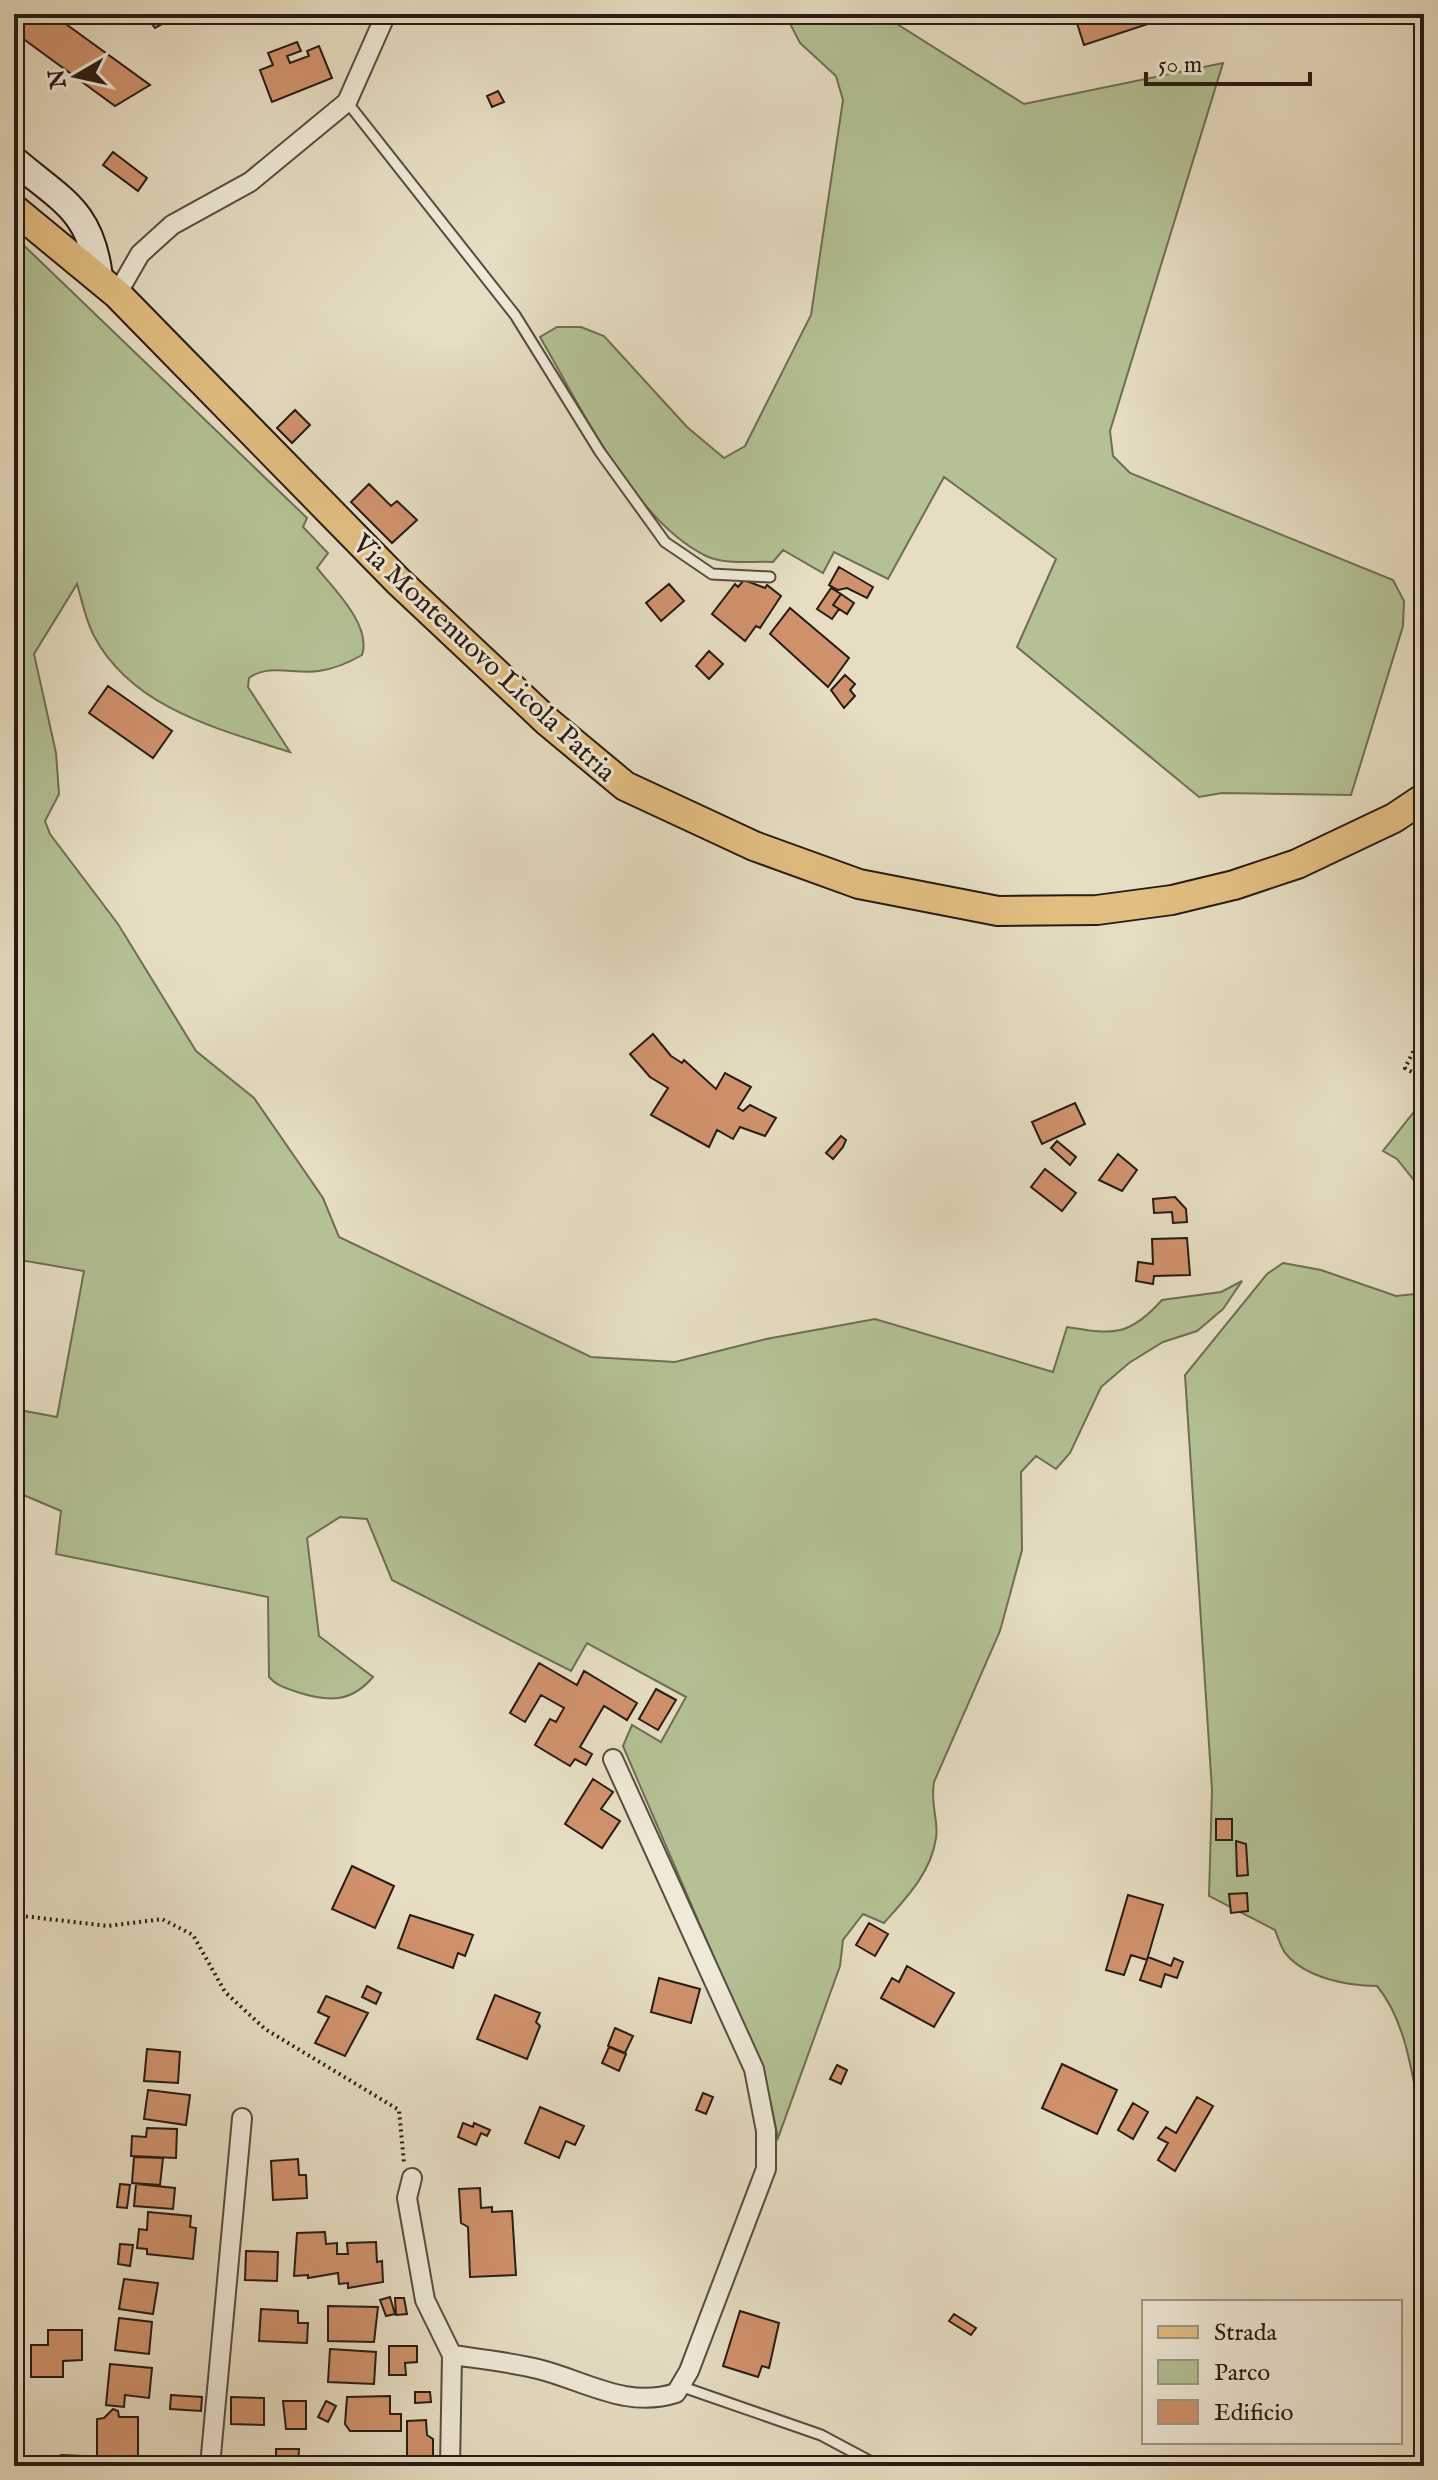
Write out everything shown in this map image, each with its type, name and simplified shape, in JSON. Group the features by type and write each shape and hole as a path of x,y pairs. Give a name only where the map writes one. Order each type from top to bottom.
{"main road":[{"name":"Via Montenuovo Licola Patria","path":"14,209 108,285 398,581 548,722 625,786 754,846 859,884 998,911 1097,910 1172,900 1297,864 1394,818 1424,798"}],"street":[{"path":"14,160 86,223 108,285 172,225 250,182 347,102 386,14"},
{"path":"40,232 70,229 73,223 62,201"},
{"path":"452,2355 538,2369 624,2398 657,2399 676,2393 689,2371 766,2169 766,2131 754,2069 613,1759"},
{"path":"210,2466 242,2118"},
{"path":"412,2178 407,2198 425,2300 452,2355 450,2466"}],"lane":[{"path":"347,102 515,315 600,452 665,542 712,574 770,577"},
{"path":"680,2386 821,2435 879,2466"}],"path":[{"path":"1424,1030 1405,1068 1424,1079"},
{"path":"14,1915 108,1926 162,1919 193,1935 225,1992 265,2029 399,2110 403,2160 412,2178"}],"green space":[{"path":"785,14 881,14 1024,104 1223,63 1110,431 1113,456 1130,473 1393,580 1404,601 1403,626 1351,795 1222,793 1199,797 1017,647 1056,559 944,477 888,579 834,552 823,573 783,550 773,562 714,559 680,539 632,489 591,427 540,337 557,327 581,327 604,336 687,427 724,458 745,446 811,315 843,100 836,76 800,43"},
{"path":"14,236 307,518 303,527 328,553 317,568 350,608 362,632 362,655 347,663 310,672 265,671 249,678 248,687 290,752 179,712 131,681 110,661 94,636 77,584 34,654 56,753 59,794 45,821 50,834 118,924 196,1051 254,1098 323,1198 339,1237 591,1357 675,1362 766,1339 875,1319 1053,1372 1067,1327 1108,1332 1119,1330 1139,1321 1162,1300 1221,1292 1242,1281 1223,1309 1197,1331 1163,1342 1129,1363 1101,1387 1070,1453 1056,1469 1036,1456 1021,1472 1022,1550 1000,1631 934,1782 937,1832 929,1863 884,1923 863,1914 843,1940 840,1966 778,2138 765,2076 623,1746 632,1725 661,1742 686,1697 587,1643 571,1671 392,1580 367,1519 340,1517 307,1538 319,1636 373,1677 356,1692 338,1698 319,1698 297,1692 278,1685 269,1677 268,1597 56,1554 61,1511 14,1491 14,1409 57,1417 84,1271 14,1259"},
{"path":"1424,1103 1424,1193 1397,1159 1383,1151"},
{"path":"1283,1263 1321,1270 1396,1296 1424,1293 1424,2134 1403,2037 1388,2001 1377,1986 1341,1982 1316,1975 1286,1954 1275,1930 1209,1896 1212,1790 1185,1375 1267,1274"}],"building":[{"path":"14,14 52,14 150,85 115,106 14,32"},
{"path":"144,14 180,14 155,28"},
{"path":"1074,14 1178,14 1084,45"},
{"path":"297,42 301,51 287,56 290,63 309,56 307,51 319,46 332,78 272,102 260,70 273,65 268,53"},
{"path":"498,91 504,102 492,107 487,96"},
{"path":"113,152 147,178 138,191 103,165"},
{"path":"295,410 310,425 292,443 277,428"},
{"path":"369,484 391,506 397,501 417,520 392,543 351,502"},
{"path":"839,567 873,587 867,598 847,588 838,590 829,585"},
{"path":"744,580 765,588 767,585 781,596 760,628 756,626 745,641 712,614 735,584 738,587"},
{"path":"669,584 684,601 661,621 646,603"},
{"path":"831,588 841,594 833,605 839,609 832,619 817,609"},
{"path":"841,594 854,603 847,614 833,605"},
{"path":"790,608 849,658 828,687 770,634"},
{"path":"709,651 723,664 709,679 696,666"},
{"path":"845,675 855,684 850,690 855,696 844,708 831,690"},
{"path":"108,686 172,731 153,758 89,713"},
{"path":"653,1034 671,1056 682,1063 684,1060 716,1089 725,1073 751,1087 738,1108 743,1111 750,1105 776,1118 765,1136 740,1127 733,1139 717,1130 709,1147 651,1115 668,1088 650,1077 630,1054"},
{"path":"1075,1103 1085,1124 1042,1144 1032,1122"},
{"path":"841,1136 846,1140 833,1159 826,1153"},
{"path":"1057,1141 1076,1157 1070,1165 1051,1148"},
{"path":"1118,1154 1137,1170 1122,1191 1099,1180"},
{"path":"1045,1169 1076,1193 1062,1211 1031,1187"},
{"path":"1175,1197 1186,1209 1187,1222 1173,1223 1172,1212 1154,1213 1153,1199"},
{"path":"1187,1238 1190,1275 1154,1276 1153,1284 1136,1281 1138,1262 1153,1264 1152,1239"},
{"path":"539,1663 577,1685 584,1671 637,1703 627,1720 604,1706 580,1747 592,1754 586,1765 575,1759 570,1766 535,1745 550,1719 556,1722 564,1708 541,1695 525,1722 510,1713"},
{"path":"656,1689 676,1700 658,1730 639,1719"},
{"path":"593,1779 613,1792 601,1809 620,1821 602,1848 565,1824"},
{"path":"1216,1819 1232,1819 1232,1840 1216,1840"},
{"path":"1236,1841 1246,1844 1248,1875 1237,1876"},
{"path":"352,1866 394,1886 375,1928 332,1909"},
{"path":"1247,1893 1248,1911 1231,1913 1229,1894"},
{"path":"1128,1895 1163,1905 1147,1960 1131,1955 1124,1975 1106,1970"},
{"path":"410,1915 473,1935 465,1956 458,1953 453,1968 398,1948"},
{"path":"869,1923 888,1934 875,1956 856,1945"},
{"path":"1148,1957 1171,1966 1174,1958 1183,1962 1177,1978 1165,1974 1161,1987 1140,1980"},
{"path":"907,1966 954,1993 934,2027 881,1998 892,1978 899,1982"},
{"path":"659,1978 700,1989 691,2023 651,2012"},
{"path":"367,1986 381,1993 376,2004 362,1997"},
{"path":"495,1995 540,2013 536,2022 540,2026 527,2059 477,2039"},
{"path":"326,1996 368,2013 345,2056 315,2043 329,2017 318,2012"},
{"path":"615,2028 633,2036 625,2053 608,2046"},
{"path":"609,2047 626,2054 619,2071 602,2063"},
{"path":"147,2049 180,2052 178,2083 144,2081"},
{"path":"1062,2064 1117,2090 1097,2134 1042,2108"},
{"path":"837,2065 847,2070 841,2084 830,2079"},
{"path":"148,2090 190,2095 186,2125 144,2119"},
{"path":"703,2093 713,2097 706,2114 696,2110"},
{"path":"1197,2097 1213,2106 1175,2171 1158,2160 1168,2143 1158,2138 1166,2127 1176,2133"},
{"path":"1133,2103 1148,2112 1133,2139 1118,2130"},
{"path":"540,2107 584,2126 575,2145 566,2141 559,2158 525,2143"},
{"path":"463,2123 473,2127 474,2123 490,2130 487,2136 481,2133 476,2145 458,2137"},
{"path":"147,2128 177,2129 176,2158 131,2156 132,2136 146,2137"},
{"path":"134,2157 163,2158 160,2185 132,2183"},
{"path":"298,2159 299,2175 306,2175 307,2198 273,2200 271,2161"},
{"path":"120,2184 130,2185 127,2208 117,2207"},
{"path":"136,2184 175,2188 173,2209 134,2206"},
{"path":"480,2188 481,2208 492,2207 492,2212 512,2211 516,2275 470,2277 468,2227 461,2223 459,2189"},
{"path":"148,2212 191,2216 190,2227 196,2228 193,2259 147,2254 147,2249 137,2248 139,2229 147,2230"},
{"path":"325,2232 326,2244 337,2243 337,2254 348,2254 347,2243 376,2242 377,2262 382,2261 383,2282 348,2288 348,2283 339,2284 338,2273 308,2278 308,2275 294,2276 297,2233"},
{"path":"120,2244 133,2245 130,2266 118,2264"},
{"path":"246,2251 278,2252 277,2281 245,2280"},
{"path":"124,2279 158,2283 153,2314 119,2309"},
{"path":"390,2297 395,2314 386,2316 380,2300"},
{"path":"395,2298 404,2298 407,2314 396,2315"},
{"path":"328,2306 378,2307 374,2342 328,2341"},
{"path":"261,2309 298,2311 298,2323 308,2323 307,2343 259,2341"},
{"path":"740,2311 779,2323 769,2368 762,2366 758,2377 723,2366"},
{"path":"954,2314 976,2328 971,2335 949,2321"},
{"path":"119,2318 152,2322 149,2354 115,2350"},
{"path":"48,2330 82,2330 82,2360 63,2361 63,2377 31,2377 31,2345 48,2345"},
{"path":"389,2346 417,2346 417,2362 405,2363 406,2375 389,2375"},
{"path":"330,2349 376,2352 374,2384 328,2382"},
{"path":"110,2364 152,2368 149,2398 125,2395 124,2407 106,2405"},
{"path":"415,2392 430,2392 431,2402 415,2403"},
{"path":"171,2395 202,2397 201,2411 170,2409"},
{"path":"390,2396 390,2414 401,2414 401,2431 350,2431 345,2424 347,2397"},
{"path":"231,2397 264,2398 264,2425 231,2424"},
{"path":"283,2401 306,2401 306,2429 286,2429"},
{"path":"326,2401 336,2406 328,2422 318,2417"},
{"path":"113,2409 118,2411 119,2417 138,2417 138,2458 97,2458 97,2419 104,2418"},
{"path":"426,2420 427,2435 433,2439 433,2465 407,2466 407,2421"},
{"path":"276,2449 299,2449 298,2466 263,2466 263,2462 276,2462"},
{"path":"61,2455 81,2456 80,2466 60,2466"},
{"path":"139,2456 169,2456 169,2466 140,2466"}]}
